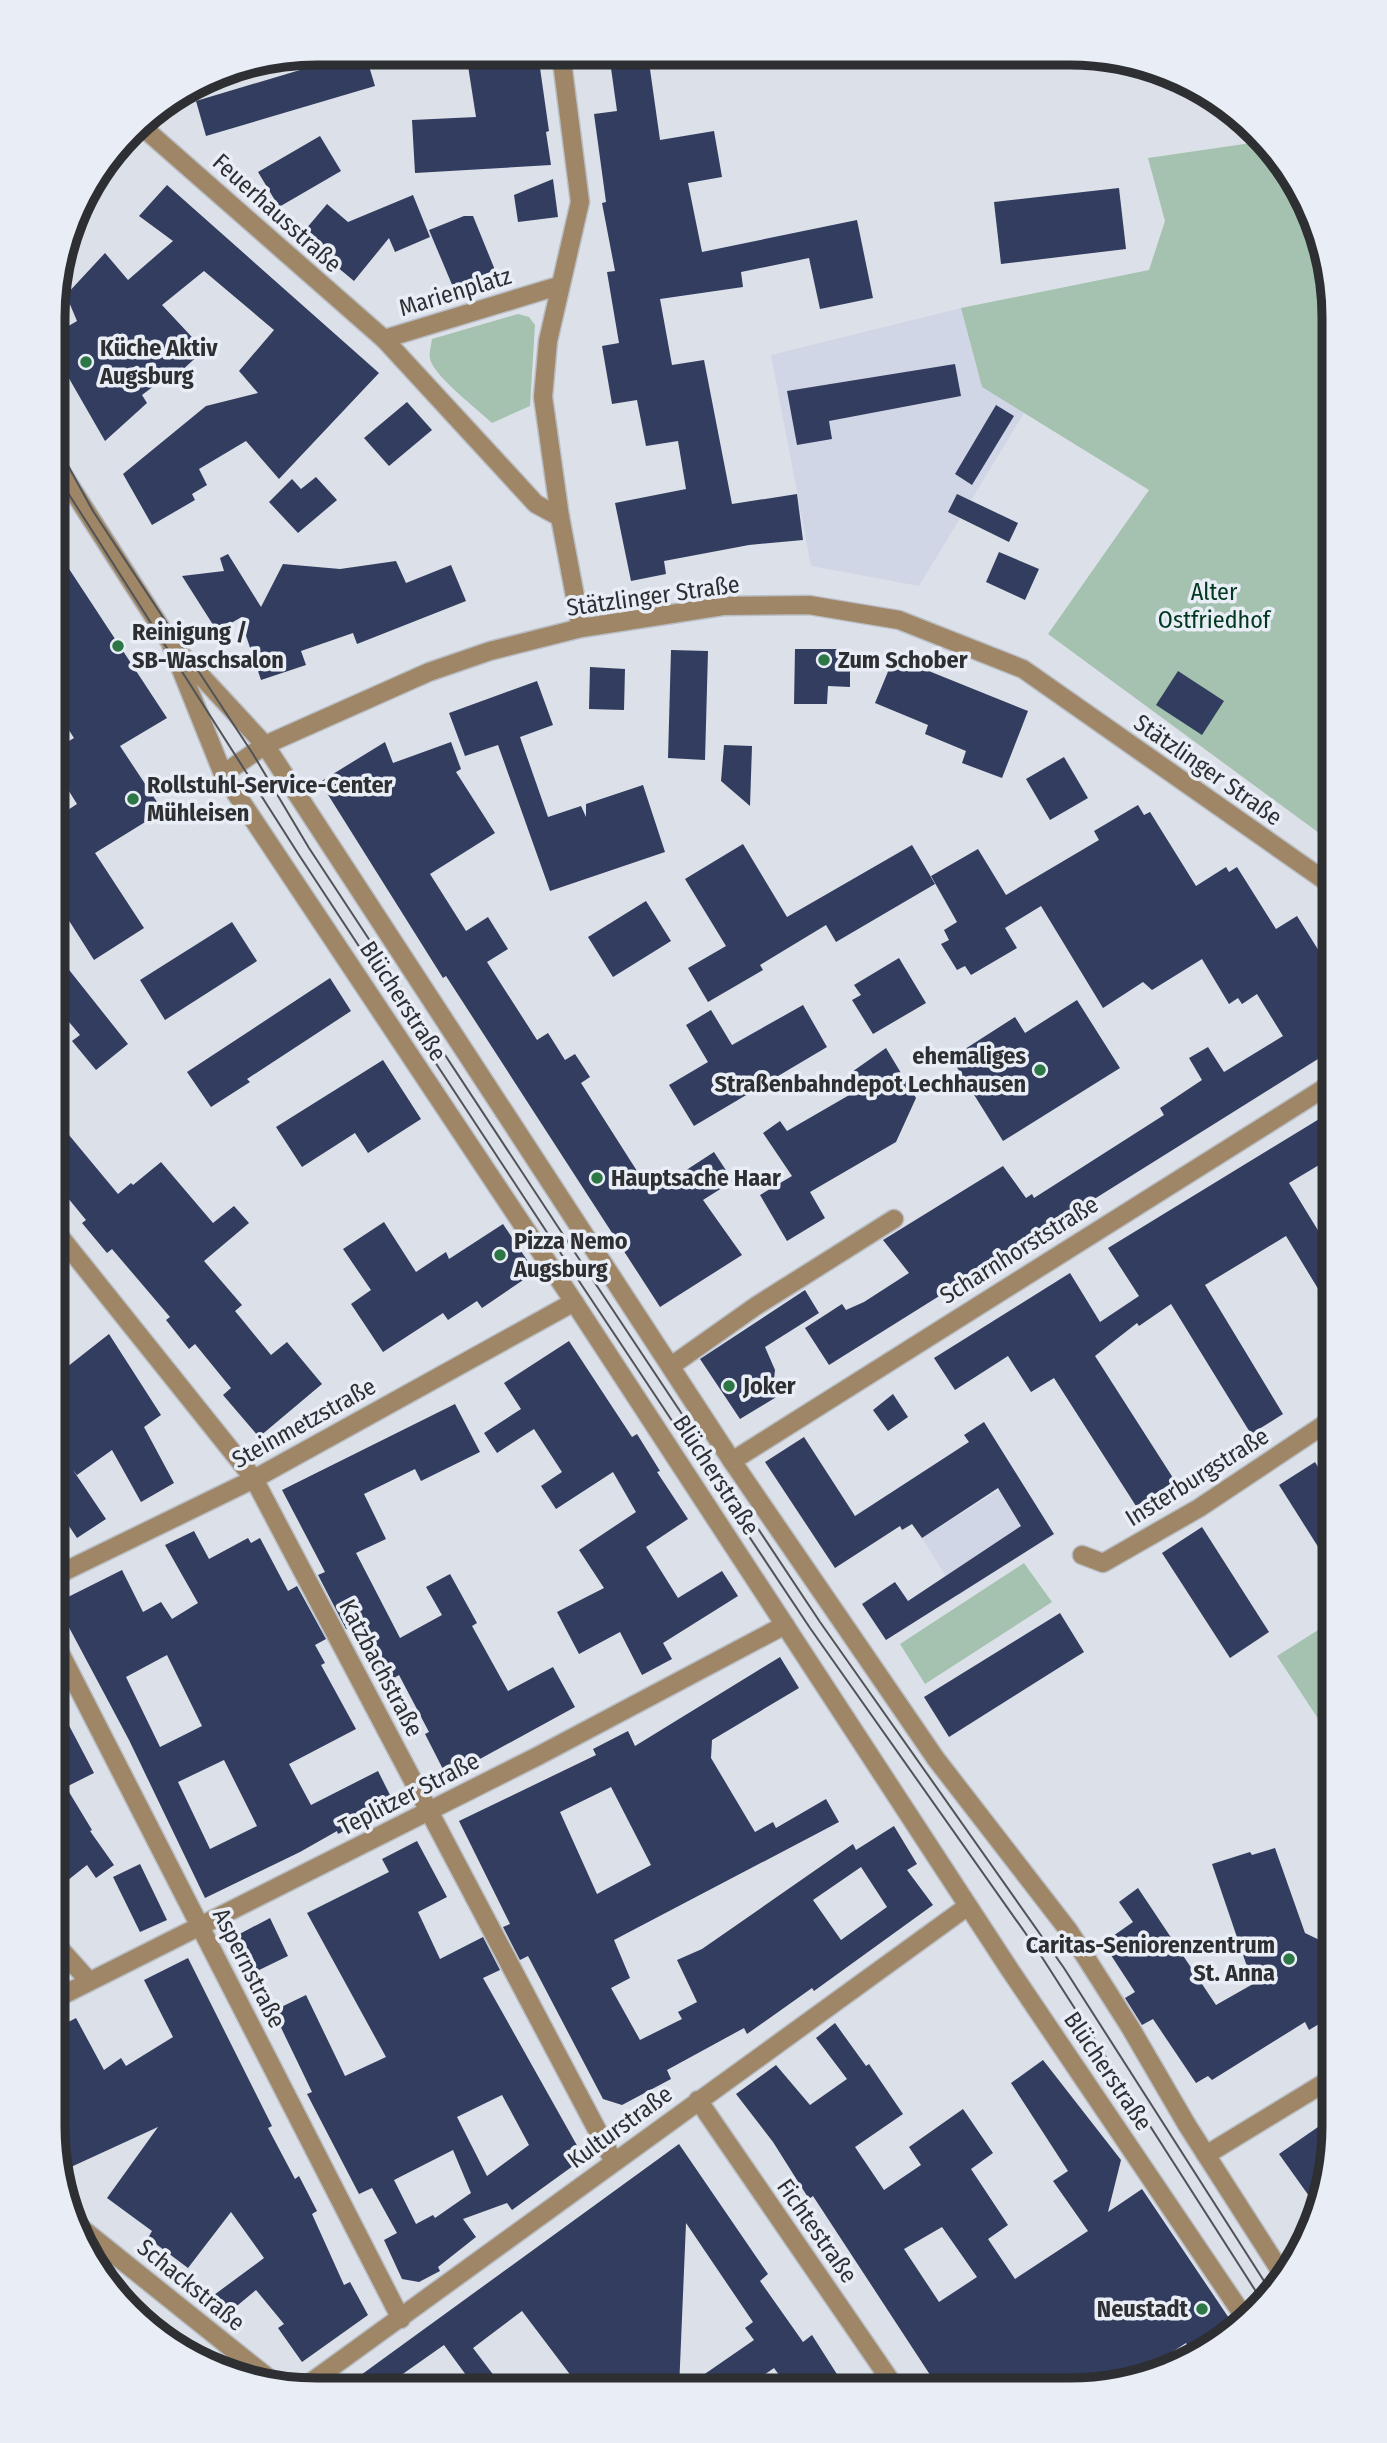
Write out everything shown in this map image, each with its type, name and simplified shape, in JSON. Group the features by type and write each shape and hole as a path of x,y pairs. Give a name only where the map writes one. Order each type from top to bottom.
{"street":[{"path":"562,65 580,202 558,286 548,341 543,397 560,517 581,628"},
{"name":"Feuerhausstraße","path":"146,130 383,340"},
{"name":"Marienplatz","path":"558,286 383,340 536,504 560,517"},
{"name":"Blücherstraße","path":"65,478 170,642 265,744 732,1461 936,1759 1058,1915 1279,2268"},
{"name":"Stätzlinger Straße","path":"223,774 265,744 429,672 490,651 581,628 723,606 810,605 899,620 1023,669 1322,879"},
{"name":"Blücherstraße","path":"170,642 223,774 574,1302 968,1906 1241,2312"},
{"name":"Scharnhorststraße","path":"732,1461 1322,1090"},
{"path":"671,1366 756,1306 894,1219"},
{"name":"Katzbachstraße","path":"65,1243 254,1479 614,2162"},
{"name":"Steinmetzstraße","path":"65,1571 254,1479 574,1302"},
{"name":"Insterburgstraße","path":"1082,1555 1103,1563 1199,1508 1322,1426"},
{"name":"Teplitzer Straße","path":"65,1994 429,1811 785,1625"},
{"name":"Aspernstraße","path":"65,1662 401,2319"},
{"name":"Kulturstraße","path":"317,2378 968,1906"},
{"path":"65,1954 89,1981"},
{"path":"1206,2155 1322,2084"},
{"name":"Fichtestraße","path":"698,2100 889,2378"},
{"name":"Schackstraße","path":"89,2235 261,2372"}],"shaded area":[{"path":"961,308 982,387 1024,413 919,586 811,566 771,355"},
{"path":"999,1490 1034,1546 958,1596 922,1538"}],"green space":[{"name":"Alter Ostfriedhof","path":"1253,143 1289,191 1314,251 1322,300 1322,835 1048,634 1149,490 982,387 961,308 1149,270 1165,221 1148,158"},
{"path":"518,314 529,317 535,325 530,406 492,423 450,386 431,362 432,339"},
{"path":"1024,1563 1052,1602 925,1684 900,1644"},
{"path":"1322,1628 1322,1725 1277,1656"}],"building":[{"path":"317,65 369,65 375,86 206,136 196,101"},
{"path":"468,65 540,65 551,165 415,173 412,120 476,117"},
{"path":"611,65 649,65 660,140 714,131 722,177 688,183 702,252 857,220 873,298 820,309 809,258 741,272 743,287 660,299 672,365 704,360 732,504 797,494 803,540 749,545 664,561 666,574 631,581 615,503 686,489 678,441 646,446 637,400 612,404 602,346 619,343 607,272 615,271 602,203 606,202 594,114 617,111"},
{"path":"320,136 341,171 279,207 258,172"},
{"path":"553,179 558,217 518,222 514,195"},
{"path":"167,185 379,373 279,479 246,441 199,469 207,485 192,494 195,500 152,525 123,474 206,406 258,393 239,371 274,330 204,271 162,305 204,350 178,374 175,370 142,395 147,403 105,441 65,371 65,328 77,321 66,295 105,253 128,280 173,241 139,216"},
{"path":"1119,188 1126,249 1001,264 994,202"},
{"path":"413,195 430,237 395,252 389,238 354,281 300,236 327,204 348,222"},
{"path":"464,216 473,216 495,270 453,287 429,230"},
{"path":"955,364 961,396 829,421 832,439 797,445 787,391"},
{"path":"407,402 432,430 389,466 364,438"},
{"path":"996,405 1014,416 972,485 955,474"},
{"path":"316,477 337,500 298,533 269,502 292,479 301,489"},
{"path":"957,494 1018,523 1009,542 948,512"},
{"path":"999,552 1039,569 1025,600 986,582"},
{"path":"228,554 261,607 283,564 340,569 396,561 406,583 451,565 466,601 357,644 353,633 301,651 306,665 261,680 240,618 217,631 182,576 224,571 220,558"},
{"path":"65,563 167,718 120,746 163,811 95,853 144,928 94,960 65,914 65,812 77,804 65,785 65,743 74,738 65,724 65,667 68,665 65,660"},
{"path":"795,649 850,649 850,687 828,686 827,704 794,704"},
{"path":"671,650 708,651 705,760 668,758"},
{"path":"894,657 1028,711 1002,778 962,763 966,751 925,734 928,725 875,703"},
{"path":"590,667 625,669 624,710 589,709"},
{"path":"1178,671 1224,701 1202,735 1156,705"},
{"path":"537,681 553,725 520,737 548,817 581,806 586,817 586,804 643,785 665,852 550,891 498,745 465,756 449,713"},
{"path":"385,742 393,763 451,742 461,769 456,772 495,833 430,874 466,931 488,917 508,949 487,962 537,1040 548,1033 565,1060 575,1054 590,1077 581,1083 651,1193 714,1152 733,1181 703,1200 742,1255 660,1307 446,976 443,978 320,782"},
{"path":"724,745 752,746 750,806 721,781"},
{"path":"1064,757 1088,798 1050,820 1026,779"},
{"path":"1138,805 1144,815 1150,812 1196,886 1226,867 1229,872 1237,867 1276,929 1297,916 1322,956 1322,1057 829,1365 805,1328 842,1304 846,1310 864,1302 909,1273 883,1240 1003,1166 1026,1198 1032,1194 1034,1198 1164,1115 1160,1108 1202,1080 1189,1058 1208,1047 1224,1072 1283,1036 1257,994 1242,1004 1238,998 1229,1004 1202,959 1152,990 1143,982 1103,1008 1041,906 1005,928 1017,948 971,975 965,966 957,970 941,944 949,940 944,930 957,922 931,876 978,849 1006,895 1099,840 1094,831"},
{"path":"743,844 787,917 912,845 935,884 836,942 826,925 760,965 763,970 708,1002 688,968 726,946 685,879"},
{"path":"646,901 671,941 613,977 588,937"},
{"path":"232,922 257,961 165,1020 140,980"},
{"path":"899,958 926,1003 873,1034 852,1000 861,995 854,985"},
{"path":"65,967 128,1044 96,1070 72,1041 80,1035 65,1017"},
{"path":"330,978 351,1011 247,1079 250,1082 211,1107 187,1072"},
{"name":"ehemaliges Straßenbahndepot Lechhausen","path":"1077,1000 1120,1068 1003,1141 951,1058 1015,1017 1025,1033"},
{"path":"803,1005 827,1047 694,1126 669,1085 708,1062 686,1025 711,1010 732,1045"},
{"path":"886,1048 916,1098 896,1142 810,1192 825,1218 787,1241 760,1195 792,1176 763,1133 780,1121 787,1131 858,1090 849,1074"},
{"path":"383,1060 421,1119 368,1153 355,1133 302,1167 276,1127"},
{"path":"1322,1117 1322,1163 1289,1183 1319,1232 1322,1230 1322,1295 1286,1236 1205,1285 1283,1414 1251,1434 1171,1304 1139,1326 1137,1323 1095,1356 1175,1481 1136,1506 1054,1378 1031,1392 1008,1356 955,1390 934,1358 1070,1273 1100,1322 1139,1296 1108,1248"},
{"path":"65,1130 118,1194 161,1162 213,1223 234,1206 249,1223 204,1261 242,1305 235,1311 271,1355 287,1342 322,1384 259,1437 223,1395 231,1388 195,1344 189,1349 166,1320 170,1317 112,1249 107,1253 82,1223 86,1220 65,1194"},
{"path":"384,1222 416,1272 446,1252 449,1259 503,1224 535,1272 482,1308 477,1301 448,1320 443,1313 383,1352 351,1304 371,1290 343,1249"},
{"path":"805,1290 819,1313 765,1347 775,1370 774,1379 783,1393 740,1419 700,1359"},
{"path":"109,1334 161,1415 144,1427 174,1483 141,1502 112,1450 77,1475 73,1470 106,1519 77,1538 65,1520 65,1369"},
{"path":"569,1341 632,1437 637,1434 660,1471 657,1472 688,1519 646,1547 678,1598 722,1571 738,1596 663,1643 672,1659 642,1675 620,1632 579,1654 557,1612 604,1588 579,1550 636,1512 613,1472 556,1509 541,1486 562,1472 534,1429 497,1453 484,1433 521,1409 504,1383"},
{"path":"893,1394 908,1417 888,1431 873,1410"},
{"path":"455,1404 480,1452 421,1481 415,1469 364,1494 386,1539 356,1553 400,1638 442,1615 426,1587 450,1574 477,1623 472,1626 508,1691 553,1667 575,1707 447,1777 425,1734 429,1732 399,1675 384,1684 353,1626 346,1629 318,1575 325,1572 282,1490"},
{"path":"984,1422 1054,1534 886,1640 862,1604 895,1582 908,1601 1021,1526 998,1488 922,1538 912,1524 902,1530 900,1526 835,1568 765,1462 804,1437 855,1516 969,1442 964,1435"},
{"path":"1315,1462 1322,1474 1322,1553 1279,1485"},
{"path":"1202,1527 1269,1632 1230,1658 1162,1553"},
{"path":"194,1531 209,1559 248,1538 251,1543 260,1538 288,1591 297,1586 326,1639 315,1645 325,1663 321,1665 356,1729 289,1764 311,1805 378,1771 395,1805 338,1834 337,1831 205,1898 129,1740 65,1620 65,1598 122,1570 143,1612 161,1602 172,1619 198,1603 165,1545","holes":["167,1655 202,1726 160,1747 126,1677","224,1760 257,1826 210,1849 178,1782"]},
{"path":"1060,1613 1084,1652 949,1737 924,1697"},
{"path":"780,1657 799,1688 712,1740 711,1758 755,1832 773,1822 776,1828 826,1799 839,1822 614,1940 630,1978 611,1988 640,2040 682,2019 678,2012 697,2002 677,1960 702,1949 853,1844 856,1850 894,1826 917,1864 907,1870 933,1905 814,1991 812,1988 747,2034 744,2028 667,2070 671,2079 622,2105 603,2099 528,1956 520,1960 503,1927 510,1924 459,1821 596,1755 593,1749 628,1731 635,1746","holes":["611,1787 651,1865 597,1894 560,1812","861,1867 887,1907 841,1940 813,1900"]},
{"path":"65,1718 94,1773 66,1787 92,1830 90,1831 114,1865 96,1878 87,1865 65,1882"},
{"path":"417,1841 447,1897 418,1912 440,1959 483,1937 500,1970 483,1978 584,2158 512,2210 507,2203 463,2219 476,2237 438,2267 440,2271 419,2282 402,2279 384,2240 397,2233 372,2188 359,2194 307,2094 312,2092 273,2011 306,1995 345,2076 386,2057 307,1913 389,1872 382,1859","holes":["502,2095 529,2145 487,2176 457,2117","453,2150 471,2193 435,2218 433,2215 416,2224 394,2180"]},
{"name":"Caritas-Seniorenzentrum St. Anna","path":"1275,1848 1305,1933 1322,1941 1322,2022 1309,2030 1305,2022 1212,2080 1208,2076 1196,2083 1153,2019 1142,2025 1125,1998 1135,1992 1103,1943 1133,1922 1119,1902 1138,1888 1216,2005 1253,1984 1212,1864 1250,1852 1252,1855"},
{"path":"140,1864 167,1920 140,1932 113,1877"},
{"path":"270,1918 288,1956 249,1975 230,1939"},
{"path":"188,1958 272,2126 268,2128 295,2179 299,2176 317,2211 312,2214 344,2285 350,2282 368,2315 302,2362 278,2328 284,2324 256,2290 232,2310 214,2295 264,2258 231,2212 188,2268 148,2238 152,2231 107,2198 158,2127 69,2168 65,2143 65,2024 76,2018 104,2070 121,2058 126,2066 173,2037 144,1980"},
{"path":"835,2023 866,2066 869,2064 903,2114 855,2147 884,2190 921,2165 909,2147 963,2109 993,2153 971,2169 1008,2225 988,2239 1015,2279 1088,2231 1053,2181 1068,2171 1011,2083 1043,2060 1121,2160 1108,2212 1142,2189 1231,2321 1196,2345 1189,2348 1186,2343 1152,2365 1136,2370 1087,2378 932,2378 813,2196 809,2199 773,2142 736,2094 776,2065 810,2105 847,2079 816,2038","holes":["942,2227 977,2277 939,2302 904,2249"]},
{"path":"1318,2127 1322,2133 1322,2143 1312,2200 1279,2154"},
{"path":"679,2144 768,2274 760,2281 803,2342 812,2335 839,2378 781,2378 774,2368 759,2378 699,2378 754,2340 745,2328 753,2322 686,2223 679,2378 573,2378 522,2311 473,2348 496,2378 464,2378 466,2375 444,2345 397,2378 357,2378"}],"tram line":[{"path":"65,460 93,511 253,754 309,848 587,1271 820,1622 1064,1968 1266,2285"},
{"path":"65,488 299,855 577,1278 810,1628 1038,1951 1258,2295"}],"place":[{"name":"Küche Aktiv Augsburg","path":"86,362"},
{"name":"Reinigung / SB-Waschsalon","path":"118,646"},
{"name":"Zum Schober","path":"824,660"},
{"name":"Rollstuhl-Service-Center Mühleisen","path":"133,799"},
{"name":"ehemaliges Straßenbahndepot Lechhausen","path":"1040,1070"},
{"name":"Hauptsache Haar","path":"597,1178"},
{"name":"Pizza Nemo Augsburg","path":"500,1255"},
{"name":"Joker","path":"729,1386"},
{"name":"Caritas-Seniorenzentrum St. Anna","path":"1289,1959"},
{"name":"Neustadt","path":"1202,2309"}]}
